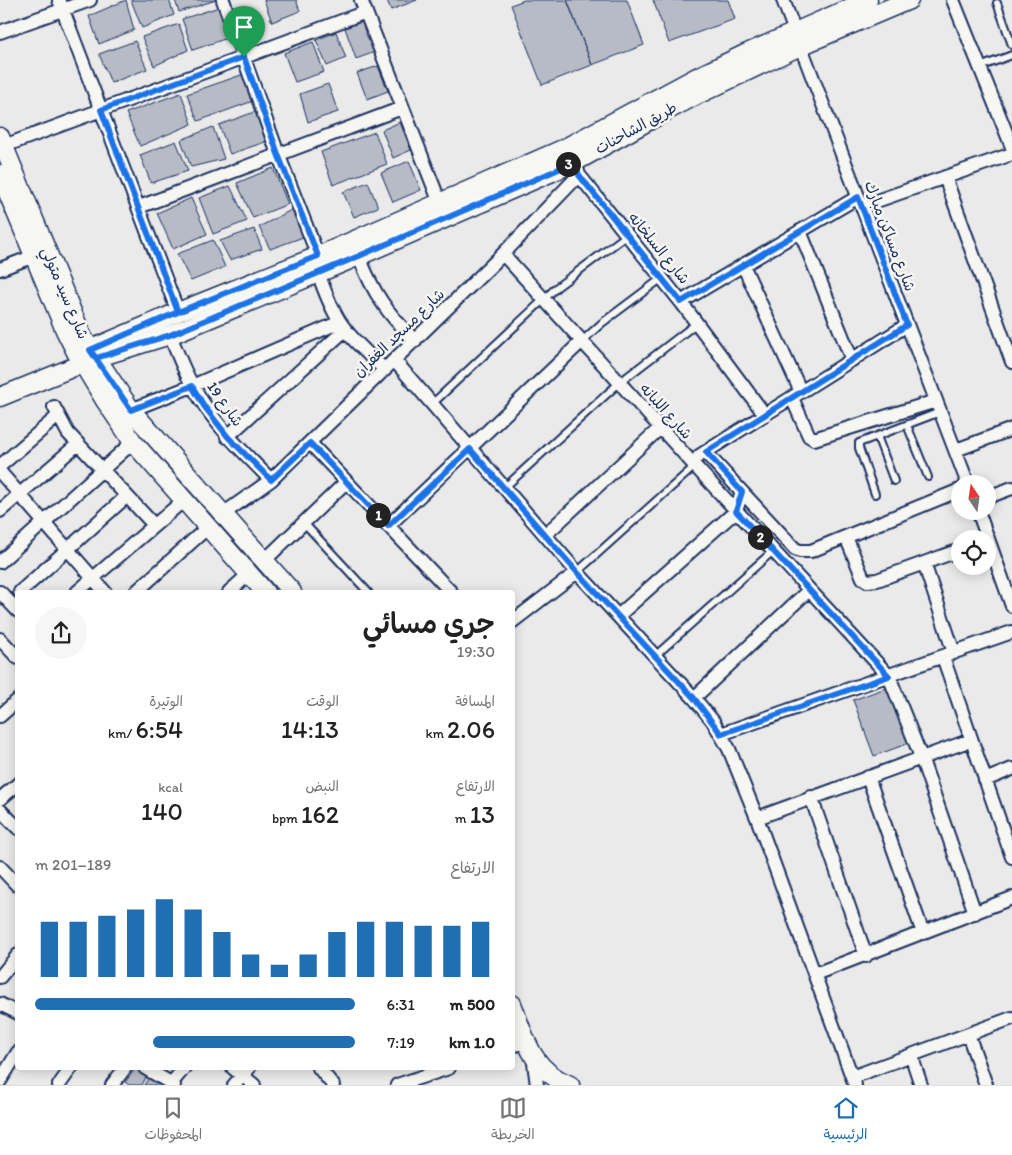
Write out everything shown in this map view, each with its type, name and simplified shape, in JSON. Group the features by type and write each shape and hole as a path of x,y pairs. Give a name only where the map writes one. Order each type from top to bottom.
{"main road":[{"name":"طريق الشاحنات","path":"0,397 178,312 318,264 359,256 577,168 668,110 868,0"},
{"name":"طريق الشاحنات","path":"0,384 87,356 170,335 440,203 565,148 698,77 909,0"},
{"name":"شارع سيد متولي","path":"2,142 82,336 87,356 106,402 134,442 262,590"},
{"name":"شارع سيد متولي","path":"0,174 65,330 131,410 290,590"},
{"path":"515,1015 524,1048 551,1076 570,1085"}],"street":[{"path":"0,32 61,5 90,0"},
{"path":"223,0 318,264 330,304 342,326 385,370"},
{"name":"شارع مساكن مبارك","path":"783,0 965,475"},
{"path":"953,0 1012,147"},
{"path":"61,5 178,312"},
{"path":"2,142 101,110 244,57 364,6 440,203"},
{"path":"139,207 402,108"},
{"path":"681,302 800,231 860,202 945,178 1012,154"},
{"name":"شارع السلخانه","path":"577,168 697,323 765,415"},
{"name":"شارع مسجد الغفران","path":"223,514 271,480 395,361 503,254 577,168"},
{"path":"945,178 1008,338 1012,362"},
{"path":"800,231 852,360"},
{"name":"شارع اللبانه","path":"503,254 581,342 889,676"},
{"path":"0,270 34,256"},
{"path":"359,256 367,279 379,301 394,321 415,341"},
{"path":"743,265 796,395 809,436 814,440 938,407"},
{"path":"693,464 706,452 907,325"},
{"path":"131,410 342,326"},
{"path":"228,437 342,326"},
{"name":"شارع 19","path":"170,335 192,386 204,406 228,437 271,480"},
{"path":"388,526 581,342"},
{"path":"395,361 577,572 694,698 721,734 732,755 758,818 854,1081 911,1055 1012,1018"},
{"path":"0,466 56,411 68,433 154,525"},
{"path":"545,535 660,428"},
{"path":"956,450 1012,429"},
{"path":"0,562 134,442"},
{"path":"310,443 449,590"},
{"path":"0,511 78,444"},
{"path":"706,452 795,549 800,551 811,551 951,494"},
{"path":"0,472 103,590"},
{"path":"264,561 346,482"},
{"path":"996,494 1012,488"},
{"path":"618,616 736,511 742,492"},
{"path":"26,590 127,496"},
{"path":"79,590 184,500"},
{"path":"138,590 208,527"},
{"path":"846,537 863,578 867,581 877,580 951,553"},
{"path":"924,563 971,740 1008,835 1012,857"},
{"path":"996,563 1012,606"},
{"path":"515,620 577,572"},
{"path":"231,590 249,574"},
{"path":"694,698 809,590"},
{"path":"0,592 15,600"},
{"path":"721,734 1012,632"},
{"path":"0,640 15,655"},
{"path":"889,676 921,757 975,913"},
{"path":"0,716 15,703"},
{"path":"758,818 971,740"},
{"path":"985,780 1012,770"},
{"path":"868,777 923,933"},
{"path":"0,800 15,787"},
{"path":"811,798 866,956"},
{"path":"0,810 15,825"},
{"path":"0,867 15,883"},
{"path":"815,974 866,956 1012,898"},
{"path":"0,977 15,959"},
{"path":"0,1004 15,1012"},
{"path":"968,1034 986,1085"},
{"path":"524,1048 537,1085"},
{"path":"911,1055 921,1085"},
{"path":"0,1081 15,1057"},
{"path":"60,1085 70,1070"},
{"path":"112,1085 123,1070"},
{"path":"148,1070 172,1084 182,1070"},
{"path":"320,1070 333,1085"},
{"path":"397,1085 443,1070"},
{"path":"239,1074 254,1085"}],"lane":[{"path":"997,3 1012,44"},
{"path":"980,67 1012,55"},
{"path":"432,404 557,287 627,234"},
{"path":"581,342 602,323 662,278"},
{"path":"504,488 619,383 697,323"},
{"path":"875,494 858,446 861,442 907,424 938,407"},
{"path":"907,424 928,477"},
{"path":"877,436 894,481"},
{"path":"577,572 693,464"},
{"path":"304,523 366,590"},
{"path":"655,656 773,551"}],"building":[{"path":"126,0 134,30 99,44 89,16"},
{"path":"131,0 169,0 174,15 142,28"},
{"path":"175,0 216,0 179,12"},
{"path":"264,0 296,0 300,11 272,22"},
{"path":"387,0 417,0 391,10"},
{"path":"524,0 567,0 592,65 542,85 511,5"},
{"path":"567,0 627,0 644,45 592,65"},
{"path":"653,0 728,0 735,19 669,43"},
{"path":"219,7 230,37 193,50 182,19"},
{"path":"364,21 375,52 356,59 345,28"},
{"path":"179,24 188,50 154,66 142,37"},
{"path":"336,32 346,58 327,66 316,40"},
{"path":"135,41 147,69 111,83 99,54"},
{"path":"313,42 324,72 295,82 284,53"},
{"path":"378,66 388,91 367,99 357,73"},
{"path":"244,74 253,101 198,121 187,94"},
{"path":"328,84 338,112 308,122 300,94"},
{"path":"181,93 192,124 140,146 126,113"},
{"path":"257,111 268,141 230,154 219,125"},
{"path":"400,122 411,150 393,158 382,130"},
{"path":"213,127 224,159 191,167 181,140"},
{"path":"375,132 387,164 333,185 321,152"},
{"path":"176,141 188,171 151,183 140,155"},
{"path":"409,161 421,190 393,202 381,173"},
{"path":"273,168 288,204 253,218 237,183"},
{"path":"368,182 378,207 354,217 343,192"},
{"path":"230,186 247,221 213,234 199,198"},
{"path":"191,198 207,234 173,249 157,213"},
{"path":"293,209 306,236 270,249 259,227"},
{"path":"254,229 262,249 230,260 220,241"},
{"path":"213,240 225,267 191,281 177,254"},
{"path":"891,686 912,742 874,756 853,700"},
{"path":"134,1070 149,1071 142,1085 129,1085 125,1082"},
{"path":"152,1074 164,1081 161,1085 144,1085"}],"route":[{"path":"244,57 101,110 178,312 134,331 90,350 96,358 170,335 359,256 575,162 579,175 681,302 858,197 907,325 706,452 742,492 736,511 889,676 721,734 694,698 577,572 470,449 388,526 310,443 271,480 228,437 204,406 192,386 131,410 90,350 178,312 318,256 278,154 244,57"}]}
